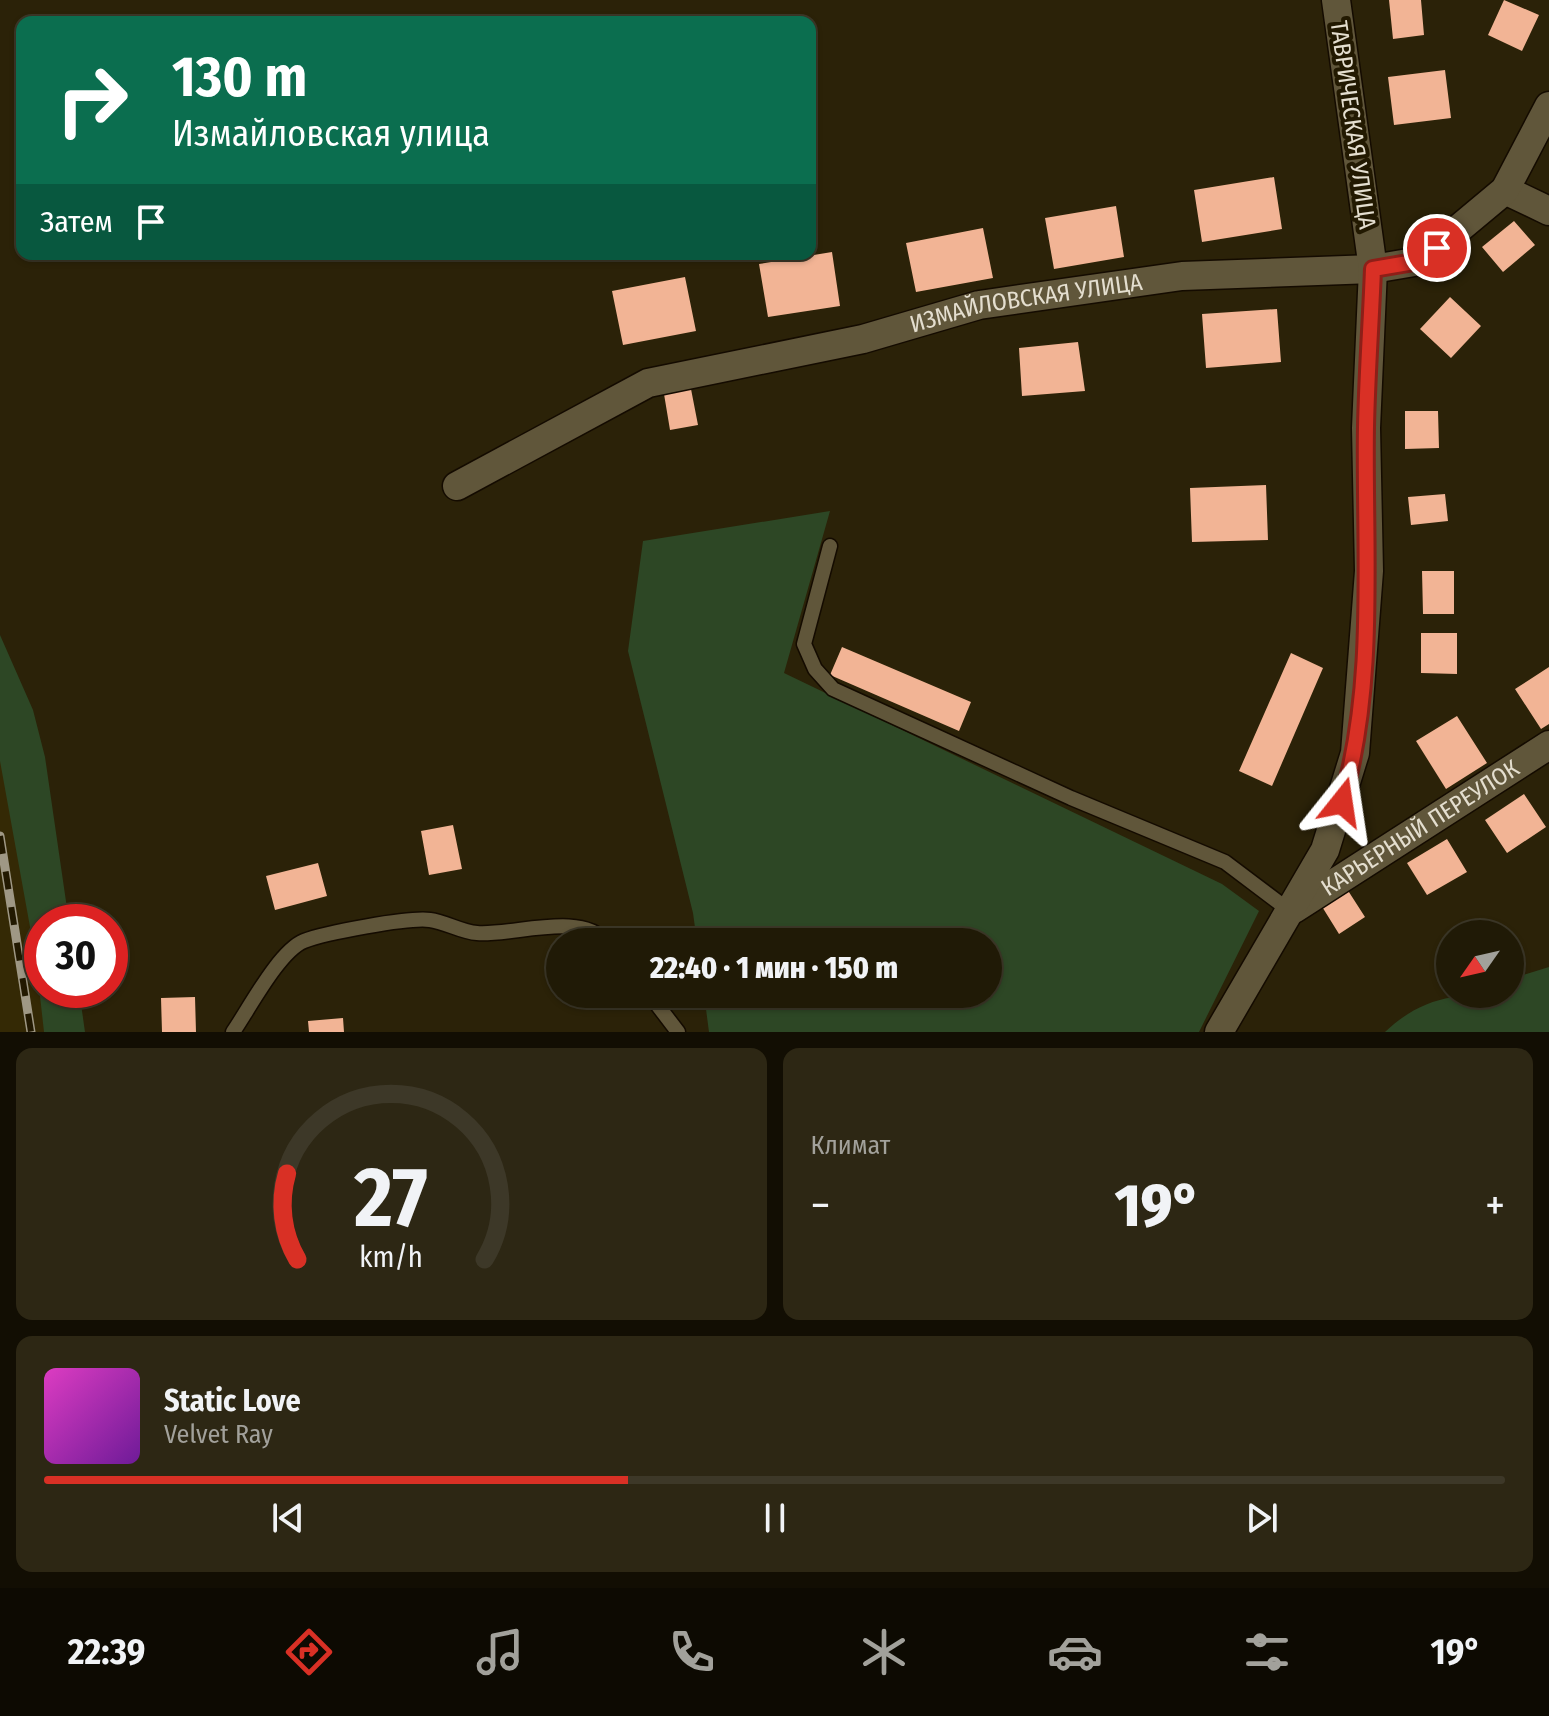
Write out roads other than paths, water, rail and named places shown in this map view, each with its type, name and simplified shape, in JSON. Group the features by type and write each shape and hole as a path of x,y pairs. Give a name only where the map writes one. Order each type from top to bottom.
{"street":[{"name":"ТАВРИЧЕСКАЯ УЛИЦА","path":"1219,1032 1325,850 1355,753 1369,571 1366,428 1373,269 1336,0"},
{"name":"ИЗМАЙЛОВСКАЯ УЛИЦА","path":"457,486 648,383 863,339 979,305 1182,276 1373,269 1420,261 1505,190 1549,106"},
{"path":"1505,190 1549,211"},
{"name":"КАРЬЕРНЫЙ ПЕРЕУЛОК","path":"1290,911 1549,745"}],"lane":[{"path":"830,546 804,644 815,669 833,689 1071,798 1225,862 1290,911"},
{"path":"233,1032 285,955 303,941 380,924 429,919 476,933 546,929"},
{"path":"560,928 581,928"},
{"path":"660,1008 678,1032"}],"railway":[{"path":"0,836 31,1032"}]}
